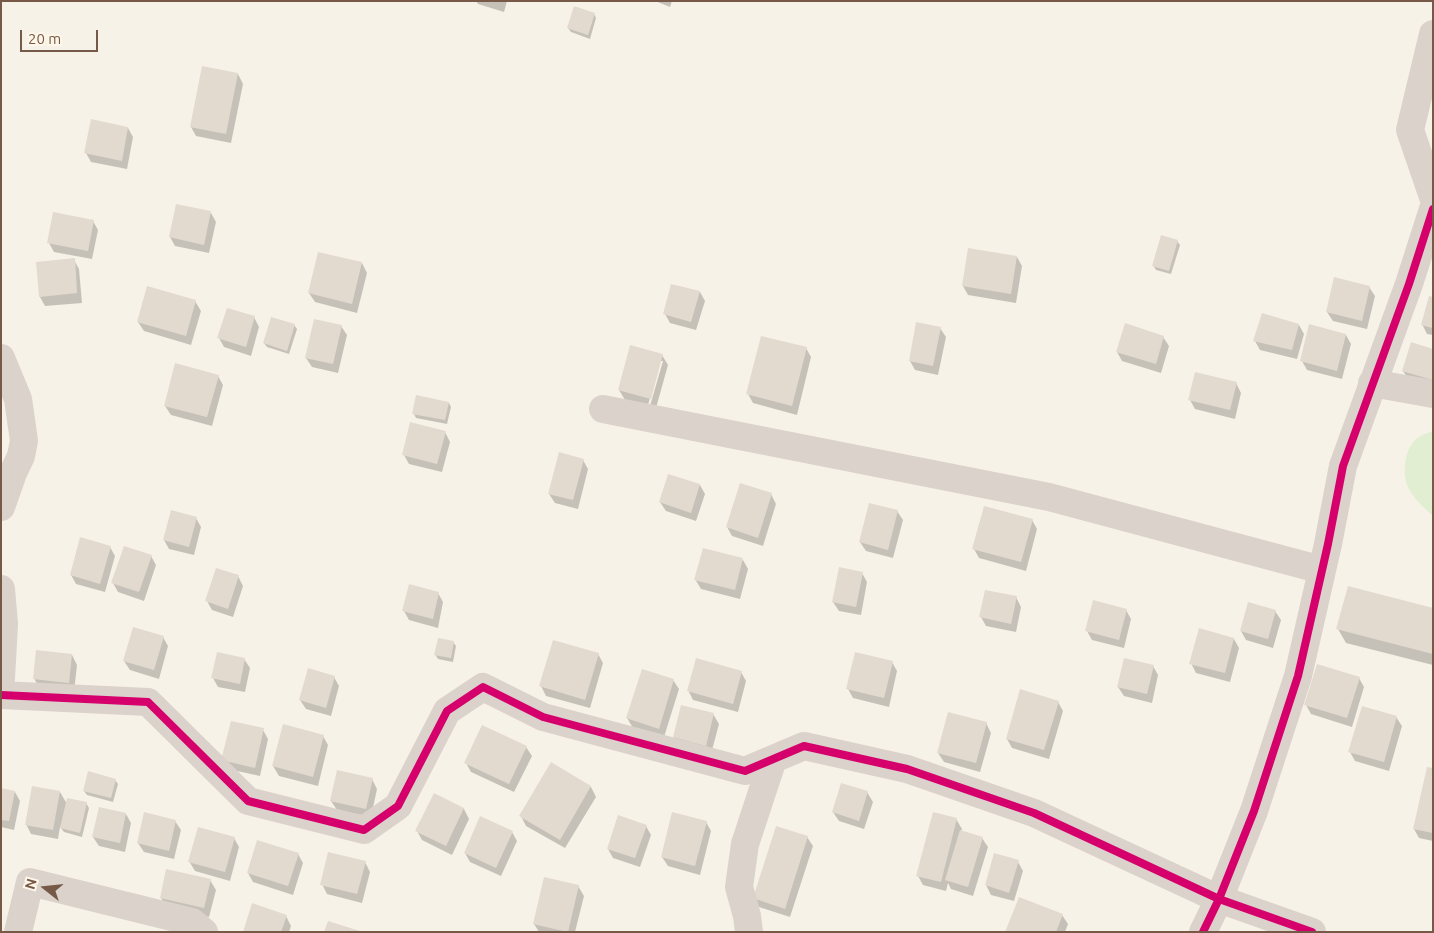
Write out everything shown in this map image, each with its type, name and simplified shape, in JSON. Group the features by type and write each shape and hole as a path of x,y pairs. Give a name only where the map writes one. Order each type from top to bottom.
{"street":[{"path":"1433,34 1410,130 1433,197"},
{"path":"1203,932 1219,899 1254,811 1298,676 1322,570 1342,466 1409,284 1433,209"},
{"path":"1,358 18,399 24,441 1,507"},
{"path":"1372,383 1433,394"},
{"path":"603,409 1049,497 1322,570"},
{"path":"1,589 4,624 1,679"},
{"path":"1,695 148,702 248,801 364,830 398,806 447,710 483,687 542,717 745,771 804,746 907,769 1034,813 1219,899 1312,932"},
{"path":"749,932 747,916 739,887 745,844 774,759"},
{"path":"18,932 30,882 192,922 204,932"}],"green space":[{"path":"1433,431 1433,516 1412,494 1407,485 1405,466 1408,452 1414,441 1424,434"}],"building":[{"path":"574,6 595,13 588,35 567,28"},
{"path":"202,66 238,73 226,134 190,127"},
{"path":"91,119 128,127 122,161 84,153"},
{"path":"176,204 211,211 204,245 169,237"},
{"path":"53,212 94,220 88,251 47,243"},
{"path":"1161,235 1178,240 1169,271 1152,266"},
{"path":"968,248 1017,256 1011,294 962,286"},
{"path":"318,252 362,262 352,304 308,293"},
{"path":"75,258 77,293 39,297 36,262"},
{"path":"1334,277 1370,286 1362,321 1326,312"},
{"path":"671,284 700,291 691,322 663,314"},
{"path":"147,286 196,300 186,336 137,322"},
{"path":"1429,296 1433,297 1433,328 1421,325"},
{"path":"227,308 255,316 246,347 217,338"},
{"path":"1262,313 1299,324 1292,350 1253,341"},
{"path":"271,317 295,324 287,351 263,343"},
{"path":"314,319 342,325 333,364 305,358"},
{"path":"916,322 941,327 933,366 909,361"},
{"path":"1125,323 1164,336 1156,364 1116,352"},
{"path":"1309,324 1346,334 1337,371 1300,361"},
{"path":"761,336 807,347 792,406 746,394"},
{"path":"1411,342 1433,349 1433,380 1402,371"},
{"path":"630,345 663,354 651,399 618,390"},
{"path":"175,363 219,375 207,417 164,406"},
{"path":"1195,372 1237,382 1230,410 1188,400"},
{"path":"416,395 449,402 445,420 412,414"},
{"path":"410,422 446,431 437,464 402,455"},
{"path":"559,452 584,459 573,500 548,494"},
{"path":"668,474 700,484 691,513 659,502"},
{"path":"740,483 772,493 758,538 726,527"},
{"path":"869,503 898,510 888,550 859,542"},
{"path":"984,506 1033,519 1021,562 972,549"},
{"path":"171,510 197,517 189,547 163,540"},
{"path":"80,537 111,546 100,584 70,575"},
{"path":"124,546 152,555 139,592 111,583"},
{"path":"703,548 743,558 735,590 694,580"},
{"path":"839,567 863,572 856,607 832,602"},
{"path":"216,568 239,575 228,609 205,601"},
{"path":"409,584 439,592 433,619 402,611"},
{"path":"1348,586 1433,608 1433,654 1336,629"},
{"path":"985,590 1017,596 1011,624 979,617"},
{"path":"1093,600 1127,609 1119,640 1085,631"},
{"path":"1248,602 1276,610 1268,639 1240,631"},
{"path":"133,627 164,636 154,670 123,661"},
{"path":"1199,628 1234,638 1225,673 1189,664"},
{"path":"438,638 454,641 451,658 434,655"},
{"path":"553,640 599,653 585,700 539,686"},
{"path":"36,650 72,654 69,683 33,679"},
{"path":"217,652 245,658 240,684 211,678"},
{"path":"855,652 893,661 884,698 846,689"},
{"path":"696,658 742,671 733,704 687,691"},
{"path":"1124,658 1154,665 1147,694 1117,687"},
{"path":"1317,664 1360,677 1347,718 1304,705"},
{"path":"308,668 335,676 326,708 299,700"},
{"path":"642,669 674,679 659,729 626,718"},
{"path":"1020,689 1059,701 1044,750 1006,739"},
{"path":"681,705 714,713 706,746 673,737"},
{"path":"1362,706 1397,716 1384,762 1348,752"},
{"path":"948,712 987,722 976,763 937,753"},
{"path":"231,721 264,728 255,768 221,760"},
{"path":"283,724 324,735 313,777 272,766"},
{"path":"482,725 527,746 509,784 464,763"},
{"path":"551,762 591,786 560,840 519,816"},
{"path":"1427,767 1433,768 1433,833 1413,829"},
{"path":"337,770 373,778 366,809 330,801"},
{"path":"88,771 116,779 111,798 83,791"},
{"path":"841,783 868,791 859,821 832,812"},
{"path":"32,786 60,791 53,830 25,825"},
{"path":"1,788 15,791 9,821 1,820"},
{"path":"434,793 464,808 446,846 415,831"},
{"path":"67,798 87,802 80,833 60,828"},
{"path":"99,807 126,813 120,843 92,837"},
{"path":"144,812 176,820 169,851 137,843"},
{"path":"672,812 707,821 695,866 661,857"},
{"path":"933,812 957,818 941,882 916,876"},
{"path":"618,815 647,825 635,858 607,849"},
{"path":"480,816 513,831 496,868 464,853"},
{"path":"776,826 808,836 785,909 753,898"},
{"path":"198,827 235,837 225,872 188,862"},
{"path":"960,830 983,837 968,887 945,880"},
{"path":"257,840 299,853 288,886 247,873"},
{"path":"328,852 366,861 357,894 320,885"},
{"path":"994,853 1019,860 1009,893 985,885"},
{"path":"166,869 211,879 204,908 160,898"},
{"path":"544,877 579,885 568,932 533,924"},
{"path":"1019,897 1063,914 1056,932 1005,932"},
{"path":"252,903 287,915 281,932 243,932"},
{"path":"328,921 360,931 360,932 324,932"}],"cycle path":[{"path":"1203,932 1219,899 1254,811 1298,676 1328,544 1343,466 1409,284 1433,209"},
{"path":"1,695 148,702 248,801 364,830 398,806 447,711 483,687 543,717 745,771 804,746 907,769 1034,813 1219,899 1312,932"}]}
